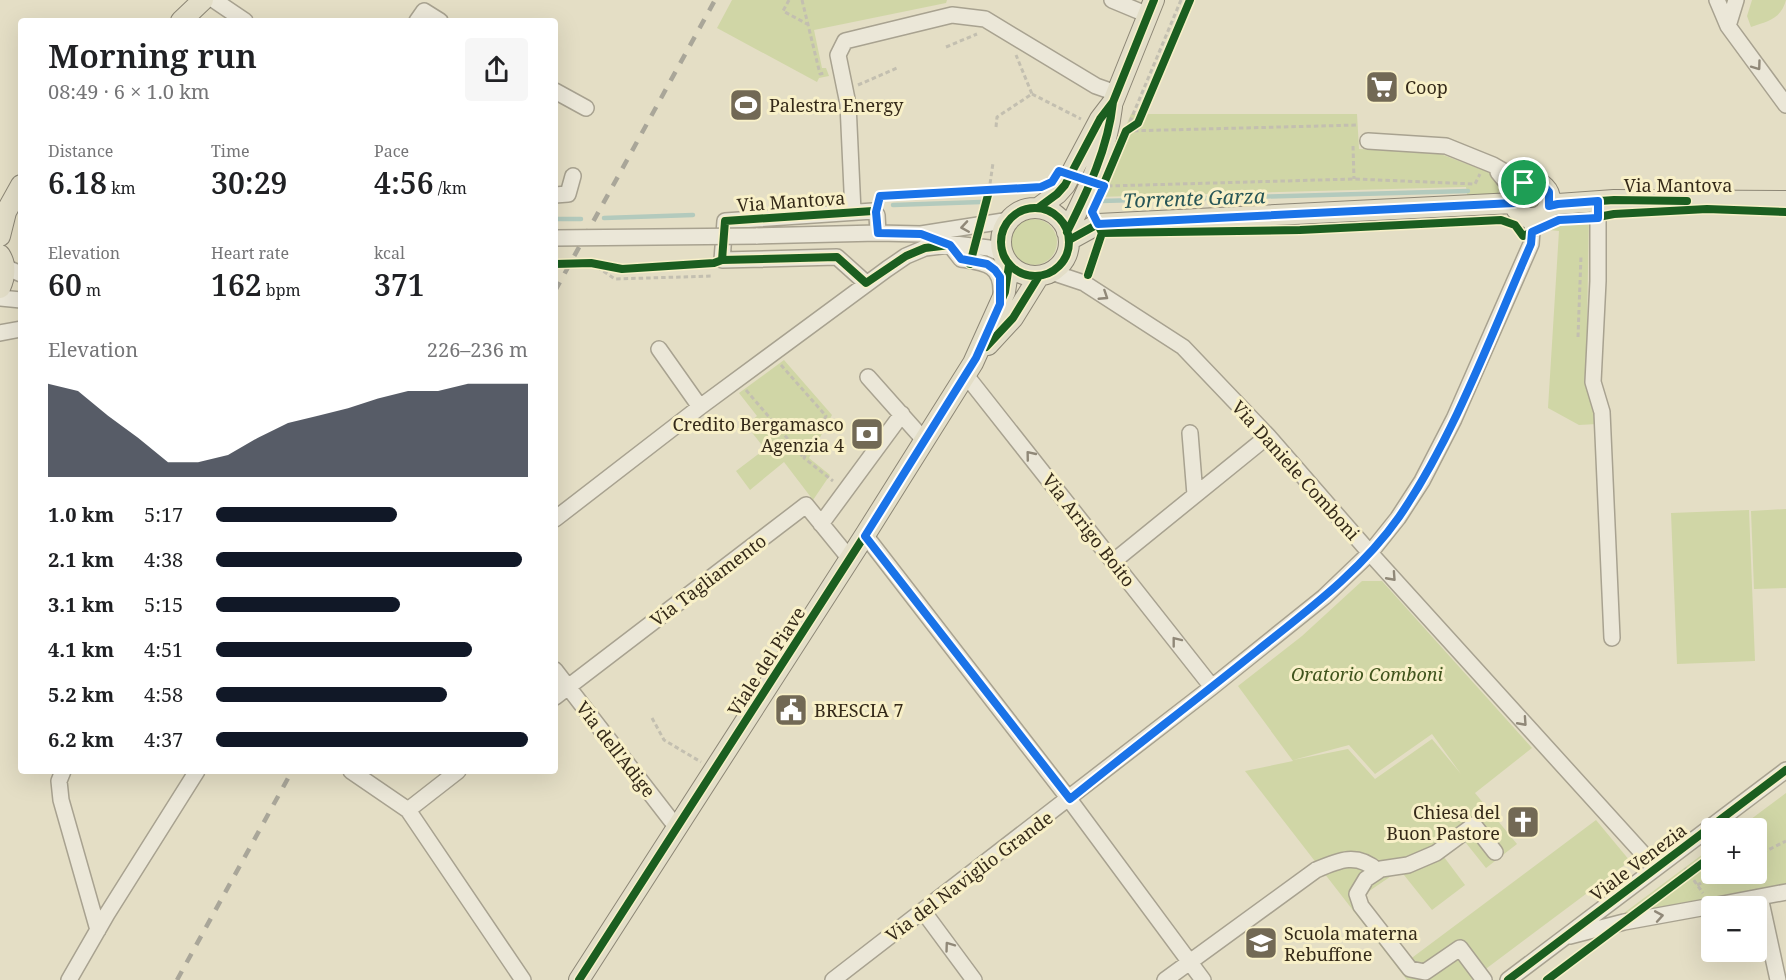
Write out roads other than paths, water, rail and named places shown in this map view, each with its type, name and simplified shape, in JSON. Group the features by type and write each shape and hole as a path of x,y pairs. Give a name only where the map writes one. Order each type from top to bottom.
{"main road":[{"path":"184,18 203,0"},
{"path":"1114,97 1101,185 1068,236 1065,259 1059,267 1045,274 1028,276 1017,272 1006,259 1002,236 1010,220 1022,211 1038,208 1065,185 1114,97 1151,8"},
{"path":"0,197 5,188 18,180"},
{"path":"1068,236 1098,224 1518,193 1539,183 1549,192 1549,206 1540,216 1533,218 1521,214 1518,193"},
{"path":"0,236 6,212 18,190"},
{"name":"Via Mantova","path":"1549,206 1598,201 1786,201"},
{"path":"1038,208 1056,216 1068,236"},
{"name":"Viale del Piave","path":"579,980 865,536 971,366 1005,292 1006,259"},
{"path":"0,288 9,265"},
{"name":"Viale del Piave","path":"971,366 1013,318 1045,274"}],"street":[{"path":"214,0 241,18"},
{"path":"1112,0 1151,8"},
{"path":"1718,0 1728,27 1786,105"},
{"path":"1728,27 1736,0"},
{"path":"419,18 424,11 435,18"},
{"path":"853,212 848,104 838,55 845,41 952,15 985,20 1114,97"},
{"path":"558,93 586,108"},
{"path":"1368,141 1446,146 1488,167 1518,193"},
{"path":"558,195 568,194 573,176"},
{"path":"1598,201 1598,281 1593,382 1602,412 1612,638"},
{"name":"Via Mantova","path":"866,283 837,257 722,260 725,221 876,212 878,233"},
{"name":"Via del Naviglio Grande","path":"833,980 1212,687 1324,597 1370,553 1398,518 1422,481 1454,419 1531,244 1533,218"},
{"path":"558,238 921,234 1010,220"},
{"path":"921,234 950,245 961,259 987,264 995,270 1000,277 1000,304"},
{"path":"558,517 700,407 866,283 906,256 925,248 950,245 989,248 1006,259"},
{"name":"Via Daniele Comboni","path":"1045,274 1083,283 1183,347 1268,436 1370,553 1655,867"},
{"path":"0,298 18,300"},
{"path":"0,333 18,330"},
{"path":"659,349 700,407"},
{"name":"Via Arrigo Boito","path":"971,366 1114,561 1212,687"},
{"path":"868,377 924,440"},
{"path":"821,524 902,414"},
{"path":"1190,433 1195,495"},
{"path":"1114,561 1268,436"},
{"name":"Via Tagliamento","path":"558,695 806,505 850,559"},
{"path":"865,536 1070,799 1203,980"},
{"name":"Via dell'Adige","path":"558,674 676,828"},
{"name":"Viale Venezia","path":"1509,980 1655,867 1786,770"},
{"path":"62,774 59,781 62,800 98,930"},
{"path":"69,980 195,774"},
{"path":"355,774 408,810 523,980"},
{"path":"408,810 454,774"},
{"path":"1484,980 1460,948 1425,972 1410,969 1361,906 1357,894 1366,879 1378,871 1408,865 1436,853 1474,825 1495,852"},
{"path":"1165,980 1316,870 1341,859 1369,863 1378,871"},
{"path":"1765,896 1786,892"},
{"path":"1561,939 1701,905"},
{"path":"923,911 974,980"},
{"path":"1767,928 1778,978"}],"waterway":[{"name":"Torrente Garza","path":"1101,201 1468,191"},
{"name":"Torrente Garza","path":"893,205 981,202"},
{"name":"Torrente Garza","path":"604,218 693,215"},
{"name":"Torrente Garza","path":"558,219 581,219"}],"railway":[{"path":"558,286 715,0"},
{"path":"177,980 290,774"}],"place":[{"name":"Coop","path":"1382,87"},
{"name":"Palestra Energy","path":"746,105"},
{"name":"Credito Bergamasco Agenzia 4","path":"867,434"},
{"name":"BRESCIA 7","path":"791,710"},
{"name":"Chiesa del Buon Pastore","path":"1523,822"},
{"name":"Scuola materna Rebuffone","path":"1261,943"}],"park label":[{"name":"Oratorio Comboni","path":"1367,674"}]}
